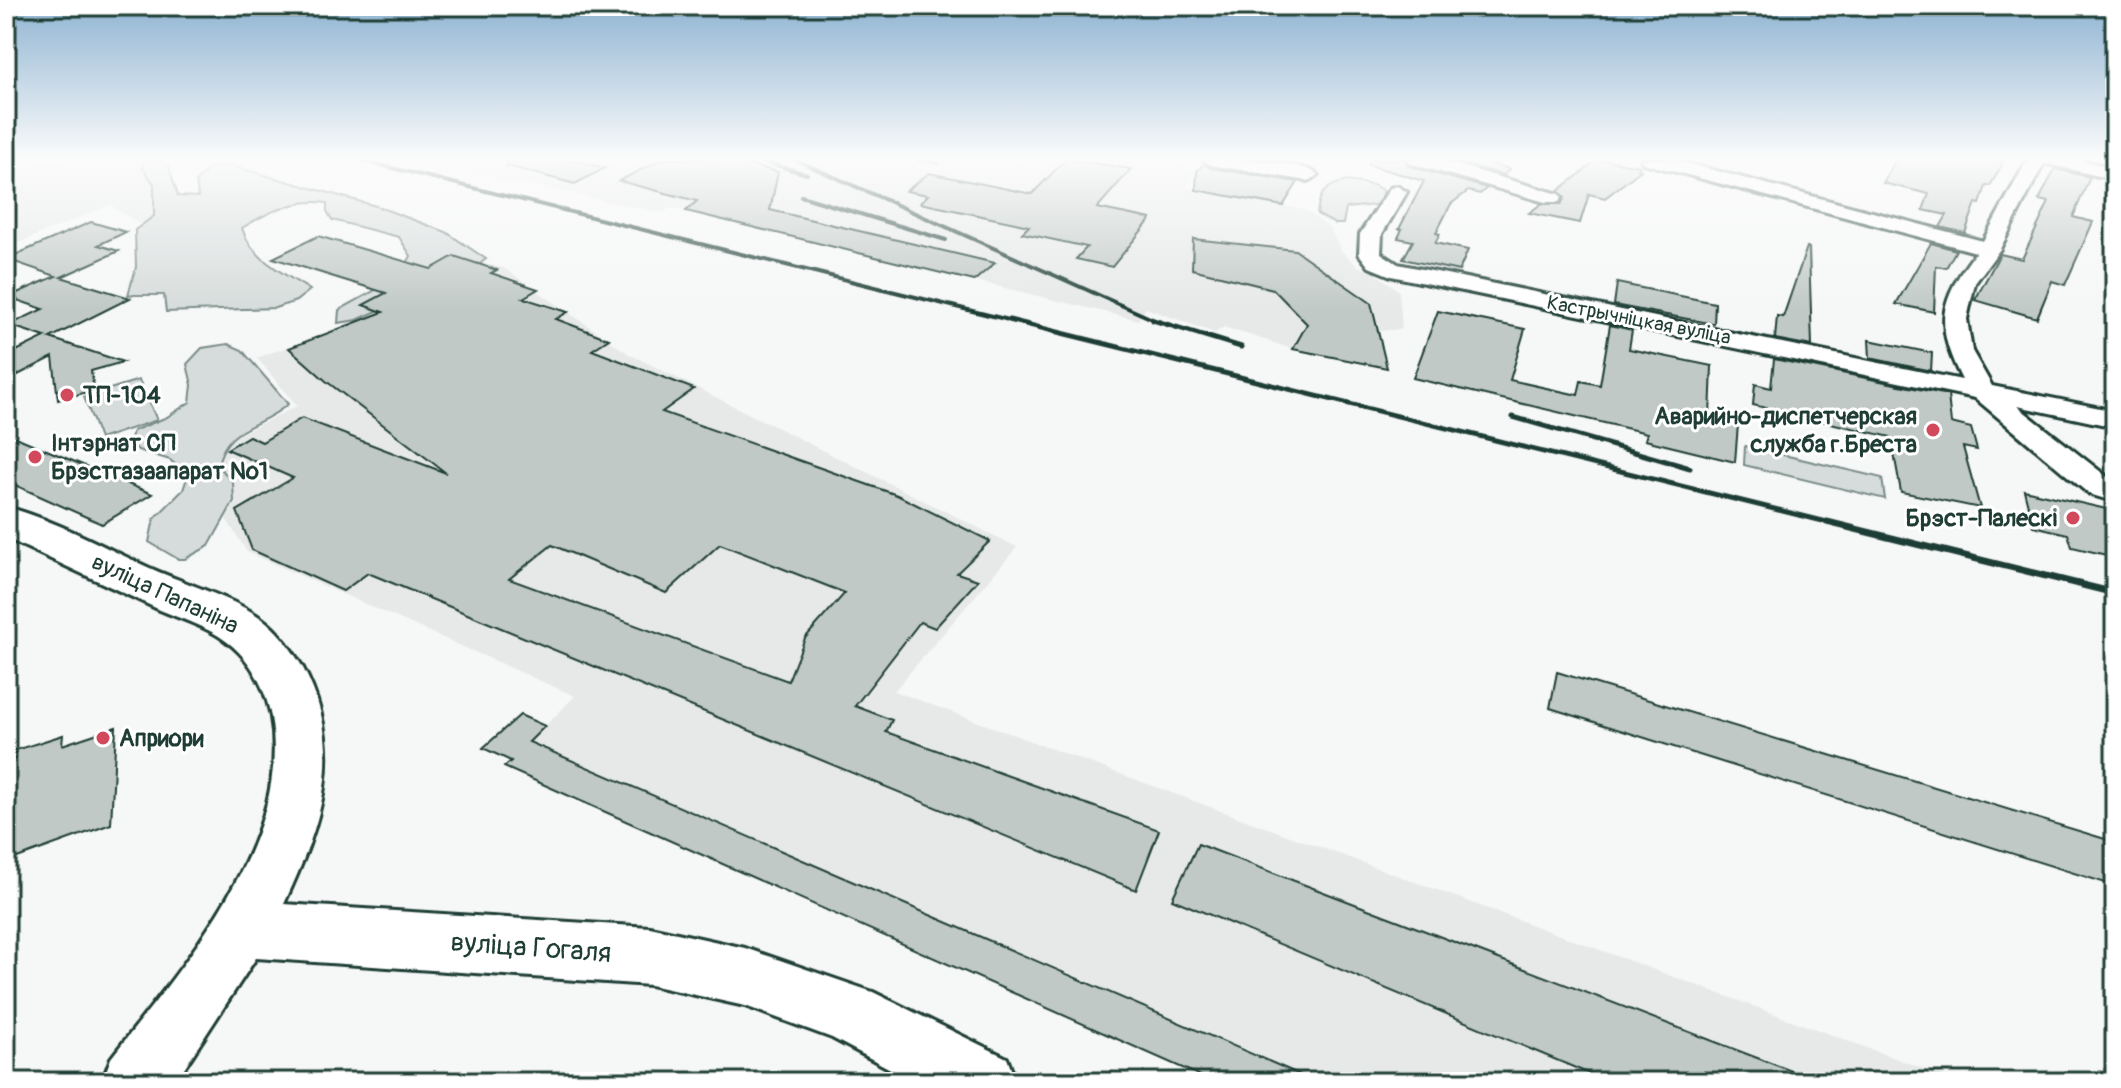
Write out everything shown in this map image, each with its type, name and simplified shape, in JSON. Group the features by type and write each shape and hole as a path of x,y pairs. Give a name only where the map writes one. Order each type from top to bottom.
{"street":[{"name":"Кастрычніцкая вуліца","path":"1386,210 1371,234 1370,254 1391,269 2115,419"},
{"path":"1841,210 1989,249"},
{"path":"1980,389 1960,351 1955,319 1964,283 1989,249 2010,210"},
{"name":"Кастрычніцкая вуліца","path":"1980,389 2099,488 2115,493"},
{"name":"вуліца Папаніна","path":"6,521 242,628 270,656 286,686 298,725 300,782 278,858 239,929"},
{"path":"135,1082 180,1021 239,929"},
{"name":"вуліца Гогаля","path":"239,929 650,956 745,977 850,1014 983,1082"}],"shaded area":[{"path":"6,210 99,210 6,248"},
{"path":"118,210 163,210 164,216 138,224"},
{"path":"154,210 278,210 242,228 246,239 261,257 310,290 296,301 275,308 166,312 164,295 128,295 136,267 135,230 154,216"},
{"path":"386,210 446,232 486,259 476,267 357,320 338,323 339,310 399,277 411,256 399,237 332,220 327,211"},
{"path":"680,210 1305,210 1330,229 1342,252 1358,266 1375,273 1399,291 1402,329 1378,331 1380,340 1366,364 1293,349 1224,327 1215,333 1146,308 1138,320"},
{"path":"1318,210 1346,210 1343,224 1335,224 1317,214"},
{"path":"465,260 504,268 629,354 1017,547 894,691 1960,1082 1214,1082 505,767 575,696 247,552 203,482 220,444 297,406 257,358 331,331"},
{"path":"228,344 242,350 288,404 228,442 218,465 233,483 234,501 209,546 185,559 178,559 149,542 154,519 183,490 188,475 170,460 138,450 130,442 133,431 167,417 190,402 192,385 187,364 202,348"},
{"path":"139,380 157,420 100,439 84,397"},
{"path":"1745,446 1882,478 1885,499 1744,465"}],"building":[{"path":"770,210 995,263 974,281 686,211"},
{"path":"952,210 1106,210 1151,219 1112,267 1076,259 1087,247 1022,233 1029,226"},
{"path":"1409,210 1448,210 1436,233 1440,234 1435,243 1468,250 1459,271 1403,259 1413,241 1398,238 1402,229 1399,229"},
{"path":"1533,210 1584,210 1580,223 1529,213"},
{"path":"1923,210 1974,210 1965,233 1940,227 1947,215"},
{"path":"2045,210 2076,210 2073,217 2093,222 2065,285 2052,281 2037,318 1975,300 2000,254 2022,259"},
{"path":"91,222 126,232 98,245 119,251 61,277 130,298 50,338 123,362 91,371 94,390 58,400 53,357 6,381 6,356 45,337 9,325 43,309 8,297 56,276 6,259"},
{"path":"318,236 431,269 454,256 497,270 491,273 538,289 523,298 568,312 556,319 609,339 592,350 694,389 662,412 897,495 990,541 957,573 978,580 935,628 920,622 855,706 892,720 886,732 1159,830 1136,890 368,573 343,591 252,550 237,511 293,478 227,449 249,436 262,442 302,418 446,473 326,381 289,348 383,312 363,305 386,293 273,258","holes":["720,544 845,593 805,638 788,681 509,579 552,545 666,593"]},
{"path":"1193,239 1295,250 1371,303 1387,368 1293,349 1307,324 1273,289 1192,269"},
{"path":"1931,243 1956,250 1946,268 1936,266 1934,312 1896,304"},
{"path":"1807,247 1812,346 1775,339 1777,316 1783,317"},
{"path":"1617,283 1715,303 1714,324 1614,305"},
{"path":"1438,311 1525,329 1510,380 1578,395 1581,381 1600,385 1610,325 1632,330 1629,349 1712,366 1710,417 1738,424 1735,462 1645,440 1647,433 1413,378"},
{"path":"1869,340 1932,353 1931,371 1870,358"},
{"path":"1774,359 1948,395 1951,423 1971,428 1977,450 1963,447 1980,508 1901,492 1891,437 1753,405 1755,384 1771,388"},
{"name":"Інтэрнат СП Брэстгазаапарат №1","path":"6,433 152,494 102,524 6,481"},
{"name":"Брэст-Палескі","path":"2024,490 2115,511 2115,557 2072,547 2068,534 2033,526"},
{"path":"1557,672 2115,842 2115,886 1550,708"},
{"path":"520,715 545,726 529,742 1317,1082 1214,1082 504,767 511,761 483,748"},
{"path":"116,727 111,824 6,862 6,763 15,760 16,750 63,735 62,745"},
{"path":"1198,844 1815,1082 1609,1082 1172,899"}],"railway":[{"path":"562,210 1017,322"},
{"path":"846,210 946,240"},
{"path":"908,210 1158,321"},
{"path":"1009,320 1835,524"},
{"path":"1153,320 1158,321"},
{"path":"1158,321 1241,347"},
{"path":"1513,417 1690,468"},
{"path":"1827,522 2115,593"}],"place":[{"name":"ТП-104","path":"67,395"},
{"name":"Аварийно-диспетчерская служба г.Бреста","path":"1933,430"},
{"name":"Інтэрнат СП Брэстгазаапарат №1","path":"35,457"},
{"name":"Брэст-Палескі","path":"2073,518"},
{"name":"Априори","path":"103,738"}]}
